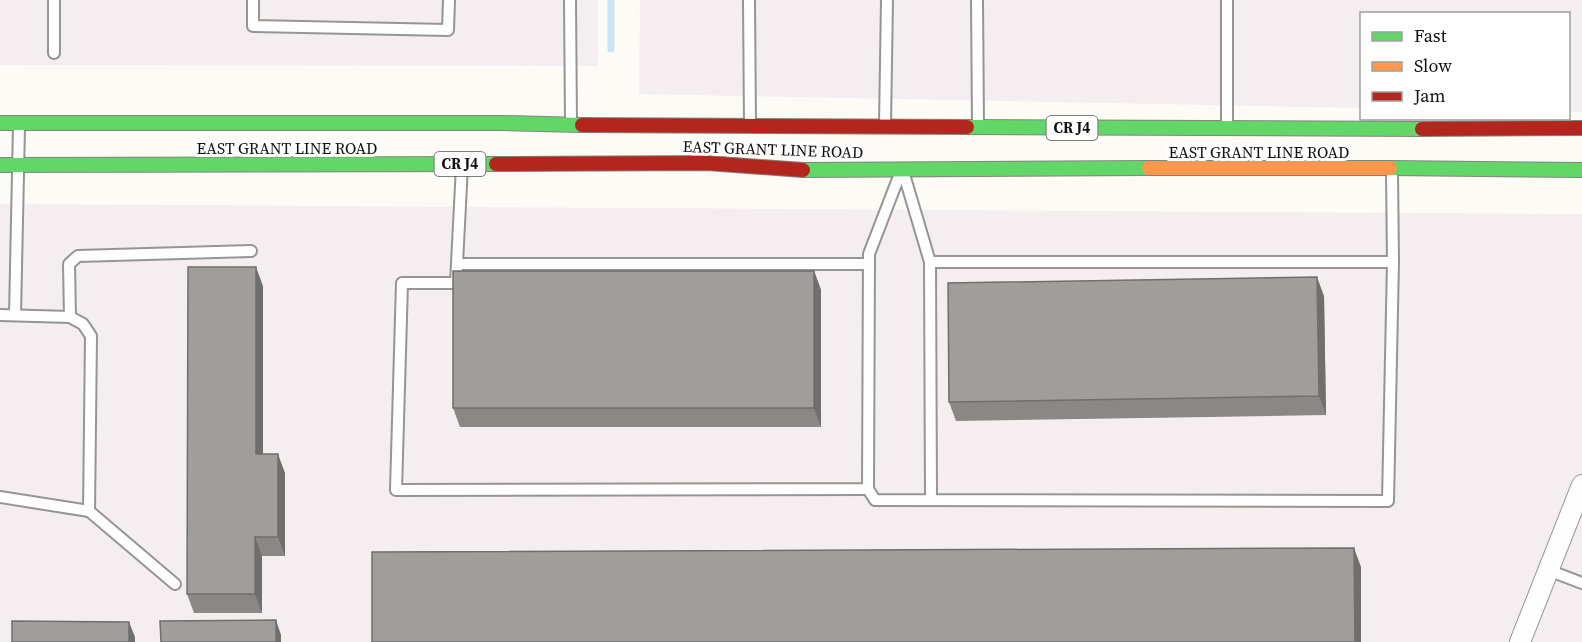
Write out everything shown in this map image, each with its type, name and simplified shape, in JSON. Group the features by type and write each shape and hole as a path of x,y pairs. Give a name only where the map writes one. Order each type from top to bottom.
{"main road":[{"name":"EAST GRANT LINE ROAD","path":"0,123 503,123 978,128 1582,128"},
{"name":"EAST GRANT LINE ROAD","path":"0,165 707,163 803,170 902,168 1582,170"}],"street":[{"path":"1520,642 1582,485"}],"lane":[{"path":"54,0 54,53"},
{"path":"253,0 253,26 448,30 449,0"},
{"path":"570,0 571,124"},
{"path":"749,0 750,126"},
{"path":"885,127 886,0"},
{"path":"977,0 978,128"},
{"path":"1227,0 1227,128"},
{"path":"15,315 19,123"},
{"path":"462,164 456,284 402,283 396,490 868,489"},
{"path":"902,168 930,262 931,500"},
{"path":"902,168 869,254 868,489 875,500 1388,501 1393,262 1392,168"},
{"path":"70,317 69,264 78,256 251,251"},
{"path":"930,262 1393,262"},
{"path":"457,264 869,264"},
{"path":"0,315 70,317 83,324 91,336 89,511"},
{"path":"0,497 89,511 175,584"},
{"path":"1548,570 1582,584"}],"shaded area":[{"path":"0,0 598,0 598,66 0,65"},
{"path":"640,0 1582,0 1582,112 1570,112 1570,12 1360,12 1360,108 639,94"},
{"path":"0,204 1582,214 1582,642 0,642"}],"building":[{"path":"188,267 256,267 256,454 278,454 278,537 255,537 255,594 187,594"},
{"path":"453,271 814,271 814,408 453,408"},
{"path":"1317,277 1319,396 949,402 948,283"},
{"path":"1354,548 1355,642 372,642 372,552"},
{"path":"276,620 276,642 161,642 160,621"},
{"path":"12,621 129,622 129,642 12,642"}],"waterway":[{"path":"611,0 611,49"}],"traffic: fast":[{"path":"0,123 582,125"},
{"path":"967,127 1422,129"},
{"path":"0,165 496,164"},
{"path":"803,170 1149,168"},
{"path":"1390,168 1582,170"}],"traffic: slow":[{"path":"1149,168 1390,168"}],"traffic: jam":[{"path":"582,125 967,127"},
{"path":"1422,129 1582,128"},
{"path":"496,164 707,163 803,170"}]}
